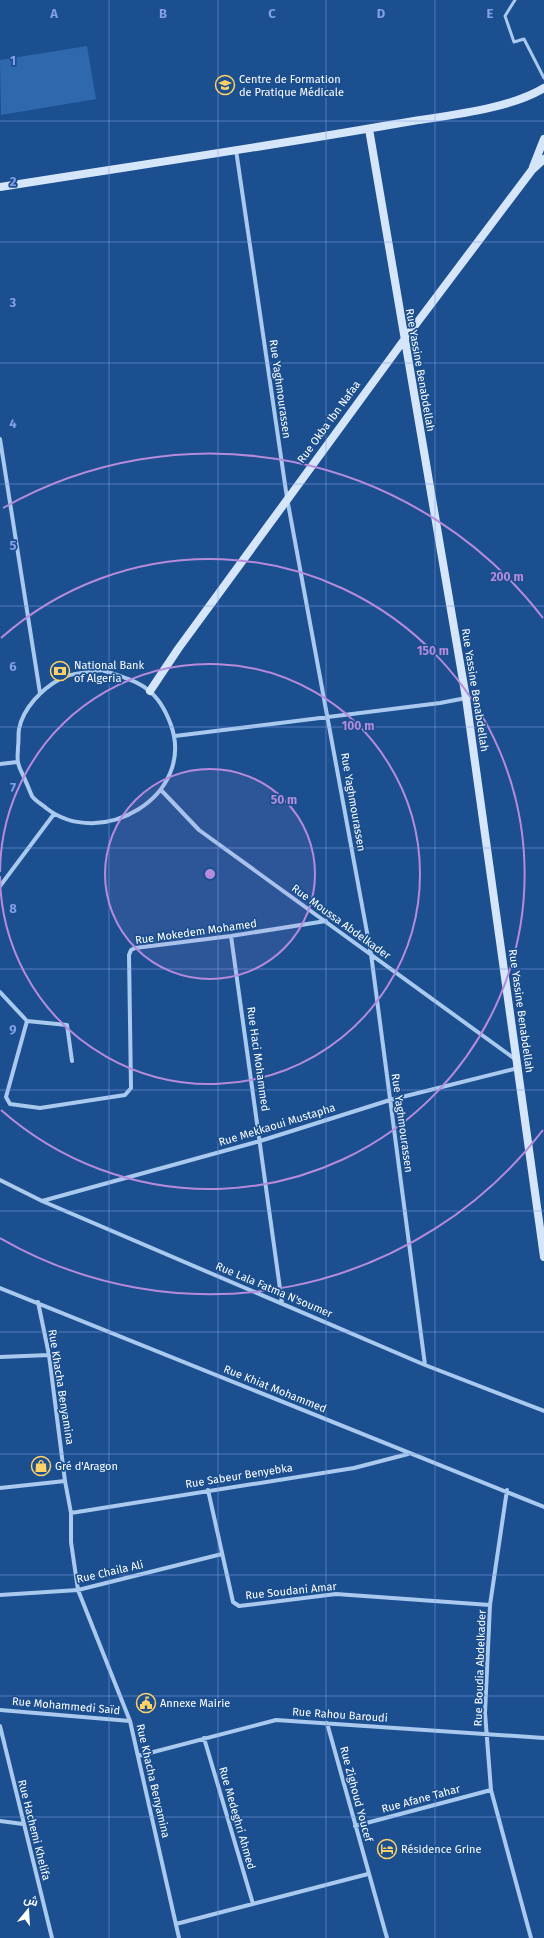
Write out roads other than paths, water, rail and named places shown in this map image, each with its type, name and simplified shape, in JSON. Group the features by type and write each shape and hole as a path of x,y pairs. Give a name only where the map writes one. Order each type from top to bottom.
{"street":[{"path":"0,187 369,129 504,105 544,88"},
{"name":"Rue Yassine Benabdellah","path":"369,129 466,698 544,1257"},
{"path":"532,170 544,139"},
{"name":"Rue Yaghmourassen","path":"236,150 287,498 371,954 425,1365"},
{"path":"532,170 544,159"},
{"name":"Rue Okba Ibn Nafaa","path":"150,691 178,649 287,498 532,170"},
{"path":"0,439 40,693"},
{"path":"102,670 136,681 150,691 165,710 175,736 174,767 161,790 145,806 122,818 92,823 72,820 54,814 33,797 18,762 19,729 24,715 40,693 61,678 102,670"},
{"path":"175,736 328,718 466,698"},
{"path":"0,764 18,762"},
{"name":"Rue Moussa Abdelkader","path":"161,790 199,830 371,954 518,1065"},
{"path":"0,886 54,814"},
{"name":"Rue Mokedem Mohamed","path":"27,1021 6,1097 10,1104 40,1108 125,1095 131,1088 129,955 131,950 135,948 231,936 326,921"},
{"name":"Rue Haci Mohammed","path":"231,936 282,1303"},
{"path":"0,992 27,1021 67,1025 72,1061"},
{"name":"Rue Mekkaoui Mustapha","path":"42,1201 260,1141 390,1100 518,1065"},
{"name":"Rue Lala Fatma N'soumer","path":"0,1180 42,1201 425,1365 544,1410"},
{"name":"Rue Khiat Mohammed","path":"0,1288 38,1302 409,1454 507,1490 544,1507"},
{"name":"Rue Khacha Benyamina","path":"38,1302 49,1355 66,1482 72,1513 71,1542 78,1590 130,1720 179,1938"},
{"path":"0,1357 49,1355"},
{"name":"Rue Sabeur Benyebka","path":"72,1513 208,1490 354,1468 409,1454"},
{"path":"0,1488 66,1482"},
{"name":"Rue Soudani Amar","path":"208,1490 233,1602 239,1606 336,1594 490,1605"},
{"name":"Rue Boudia Abdelkader","path":"507,1490 490,1605 485,1713 491,1790 531,1938"},
{"name":"Rue Chaila Ali","path":"0,1595 78,1590 222,1554"},
{"name":"Rue Mohammedi Saïd","path":"0,1710 130,1720"},
{"name":"Rue Rahou Baroudi","path":"138,1756 276,1720 544,1738"},
{"name":"Rue Zighoud Youcef","path":"327,1724 387,1938"},
{"name":"Rue Hachemi Khelifa","path":"0,1726 52,1938"},
{"name":"Rue Medeghri Ahmed","path":"204,1738 253,1904"},
{"name":"Rue Afane Tahar","path":"355,1826 491,1790"},
{"path":"0,1821 23,1824"},
{"path":"176,1924 368,1874"}],"lane":[{"path":"515,0 505,16 514,42 524,40 544,78"}],"place":[{"name":"Centre de Formation de Pratique Médicale","path":"225,85"},
{"name":"National Bank of Algeria","path":"60,671"},
{"name":"Gré d'Aragon","path":"41,1466"},
{"name":"Annexe Mairie","path":"146,1703"},
{"name":"Résidence Grine","path":"387,1849"}]}
